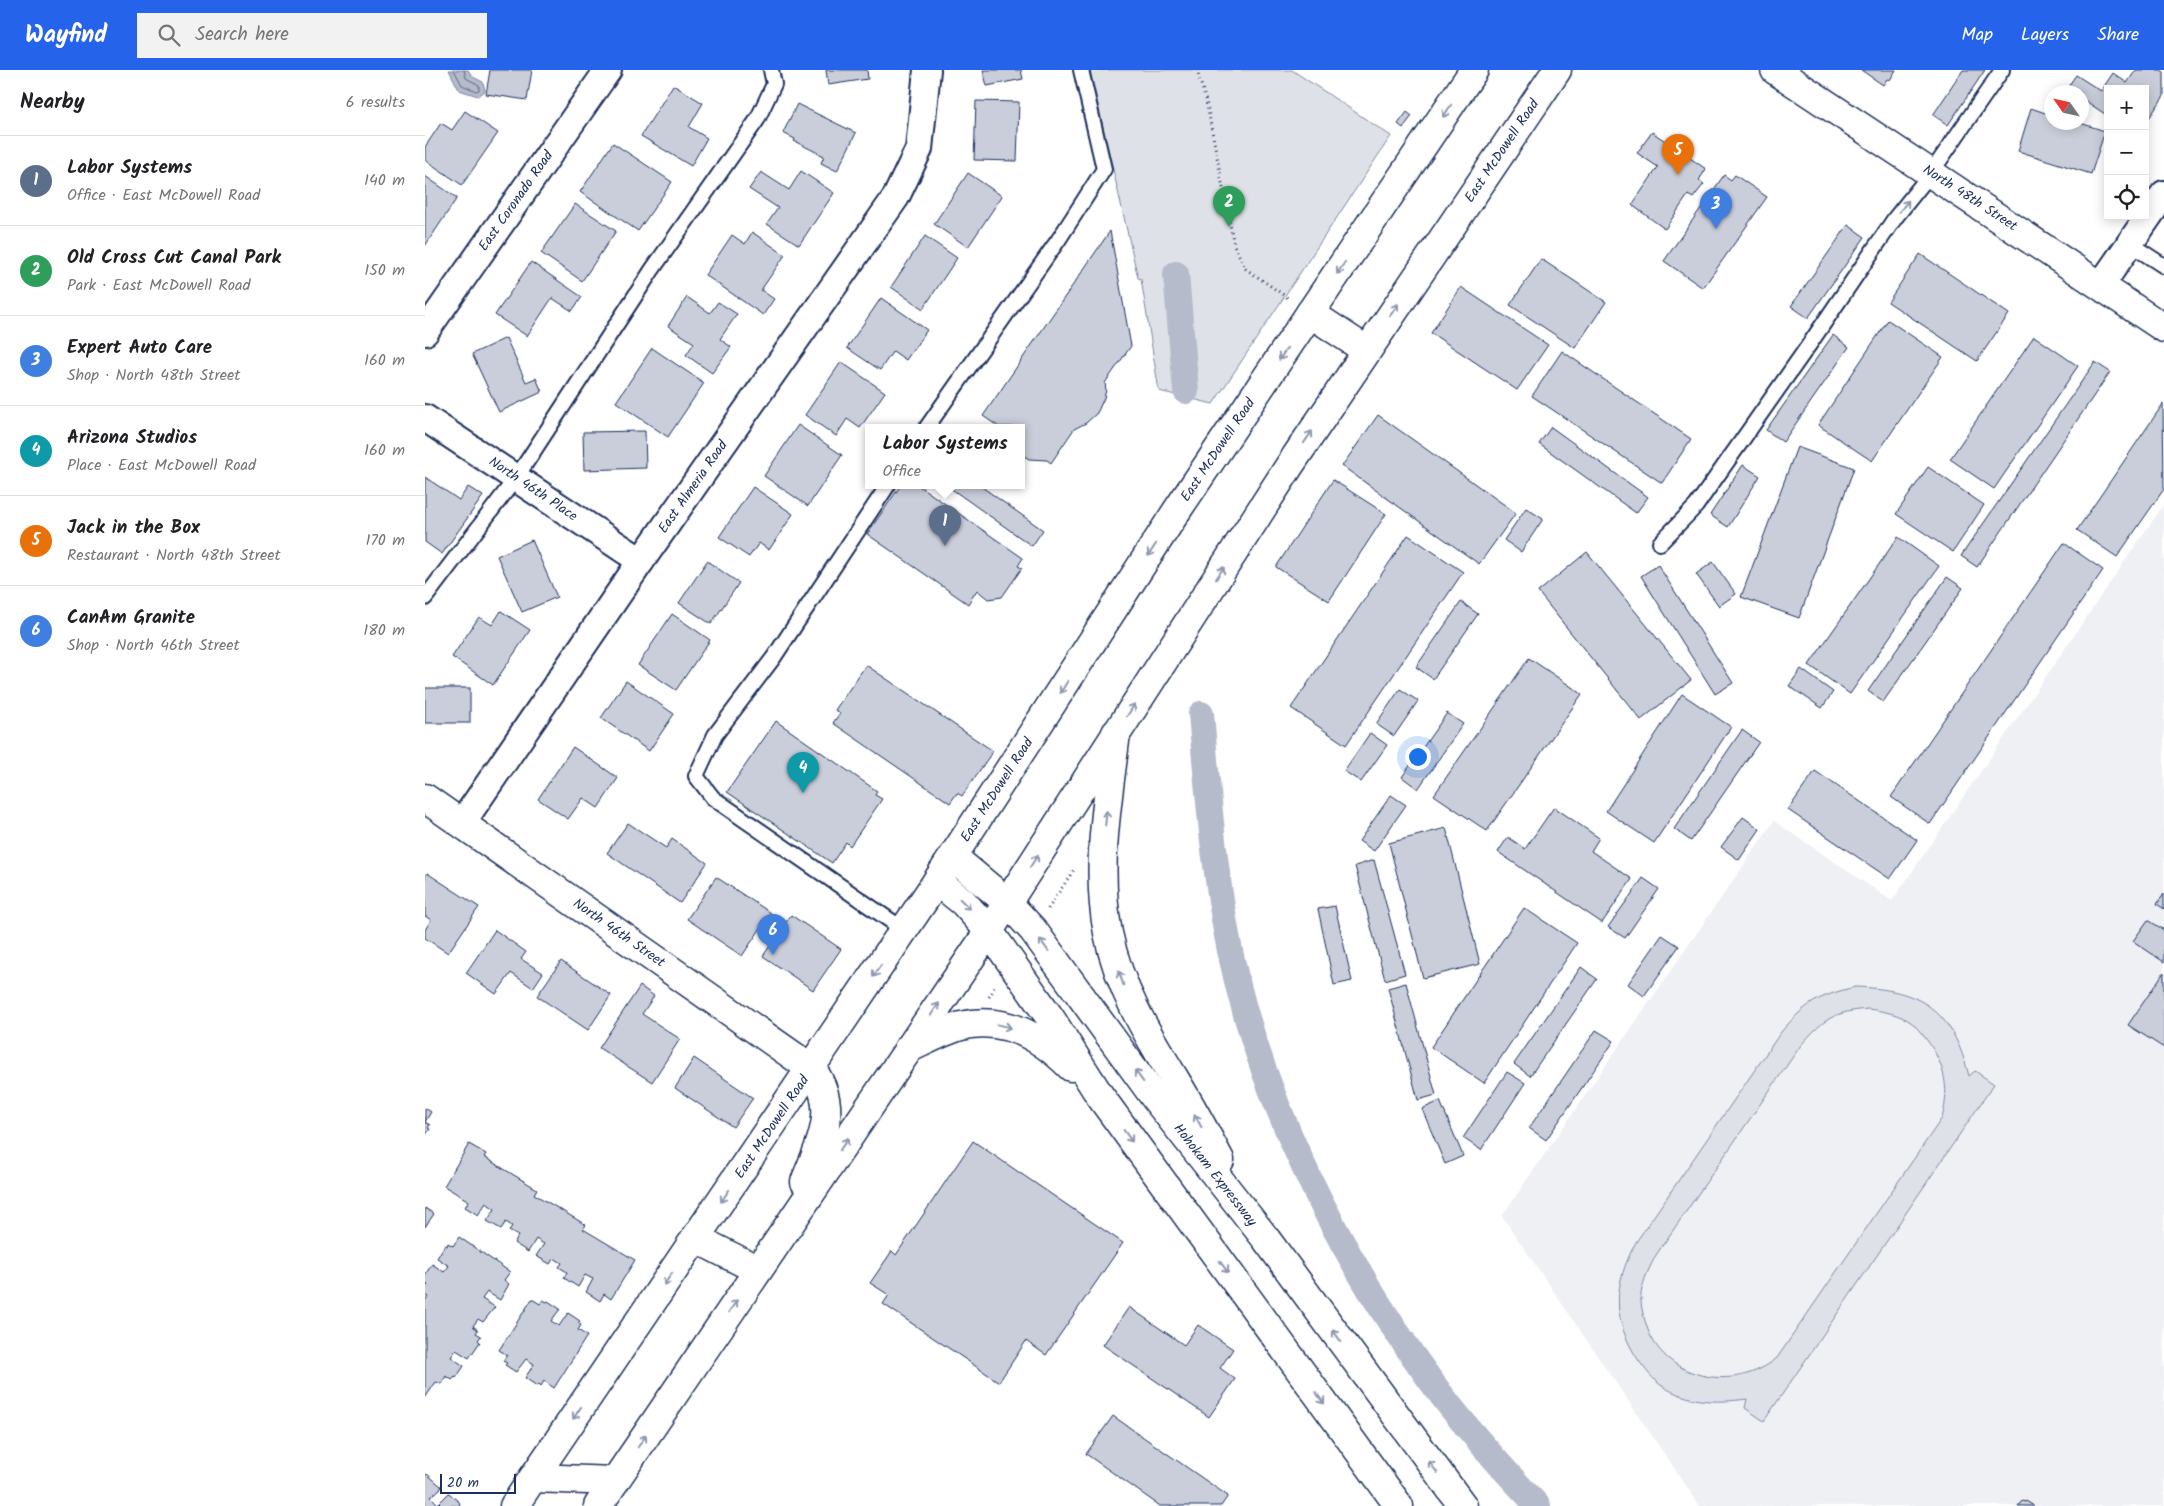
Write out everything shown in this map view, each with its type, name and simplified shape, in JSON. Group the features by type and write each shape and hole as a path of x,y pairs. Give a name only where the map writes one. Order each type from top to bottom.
{"main road":[{"name":"East McDowell Road","path":"514,1506 905,930 1173,518 1474,70"},
{"name":"East McDowell Road","path":"598,1506 989,931 1366,350 1557,70"},
{"name":"North 48th Street","path":"1775,70 2164,328"},
{"path":"1311,313 1366,350"},
{"path":"1116,733 1105,826 1103,872 1108,933 1116,962 1138,1018 1265,1240"},
{"name":"North 46th Street","path":"425,798 812,1069"},
{"name":"Hohokam Expressway","path":"953,857 1007,902 1033,930 1155,1098 1265,1240 1463,1506"},
{"path":"937,881 963,902 989,931 1051,1019 1100,1096 1399,1506"},
{"path":"908,1049 960,1026 987,1022 1002,1025 1023,1032 1053,1049 1100,1096"},
{"path":"787,1227 825,1130 827,1106 819,1079 812,1069"},
{"path":"695,1238 758,1270"},
{"path":"533,1478 615,1481"}],"street":[{"name":"East Coronado Road","path":"425,332 607,70"},
{"name":"East Almeria Road","path":"462,823 641,561 896,197 919,149 927,70"},
{"path":"2101,285 2164,194"},
{"name":"North 46th Place","path":"425,418 641,561"}],"lane":[{"path":"425,598 516,478 652,270 757,120 774,84 771,70"},
{"path":"929,424 1059,239 1104,169 1081,70"},
{"path":"1660,543 1696,506 1879,240 1931,173 2001,70"},
{"path":"2130,244 2164,266"},
{"path":"884,489 774,656 715,735 696,776 713,798 905,930"}],"path":[{"path":"1197,70 1207,105 1234,245 1246,269 1311,313"},
{"path":"1045,912 1080,861"},
{"path":"987,1000 997,985"}],"shaded area":[{"path":"1090,70 1292,70 1391,136 1213,404 1159,391 1141,279 1138,278"},
{"path":"2164,504 2164,1506 1700,1506 1502,1216 1774,821 1892,901"},
{"path":"1855,987 1899,992 1931,1008 1943,1019 1953,1035 1962,1053 1969,1076 1975,1071 1994,1084 1764,1421 1745,1408 1747,1399 1703,1400 1693,1399 1672,1392 1655,1381 1649,1374 1639,1361 1623,1331 1618,1302 1619,1287 1628,1258 1636,1242 1781,1032 1798,1014 1813,1002","holes":["1868,1009 1902,1017 1915,1026 1930,1044 1940,1064 1945,1084 1946,1095 1942,1118 1777,1358 1760,1369 1741,1376 1721,1378 1701,1375 1683,1368 1667,1358 1654,1343 1643,1313 1642,1289 1656,1255 1801,1045 1830,1018 1846,1012"]}],"water":[{"path":"449,70 468,70 473,77 483,82 485,91 478,96 459,90"}],"building":[{"path":"490,70 532,70 527,100 486,94"},
{"path":"826,70 867,70 868,79 828,85"},
{"path":"983,70 1021,70 1023,79 987,86"},
{"path":"1861,70 1896,70 1890,80 1887,79 1883,85"},
{"path":"1963,70 1985,70 1948,125 1933,115"},
{"path":"2136,70 2161,70 2164,72 2164,96 2149,118 2149,85 2105,85 2113,73 2127,83"},
{"path":"2076,75 2101,91 2104,86 2104,113 2089,103 2089,85 2069,85"},
{"path":"673,85 703,103 689,127 707,138 691,166 641,136"},
{"path":"976,101 1019,102 1017,161 974,160"},
{"path":"797,104 856,133 837,171 821,163 824,156 794,141 795,139 783,133"},
{"path":"2031,108 2044,113 2044,130 2089,130 2089,126 2104,131 2091,174 2018,151"},
{"path":"465,111 498,133 462,185 425,160 425,147 441,123 452,130"},
{"path":"1407,112 1412,116 1403,128 1398,124"},
{"path":"1652,132 1706,169 1699,180 1704,184 1693,198 1688,195 1665,229 1632,205 1658,167 1637,153"},
{"path":"613,143 672,182 638,231 580,192"},
{"path":"801,171 834,193 799,245 767,224 778,208 749,189 761,172 789,190"},
{"path":"968,173 1002,196 968,247 934,224"},
{"path":"1724,175 1731,180 1735,175 1767,197 1703,288 1664,261"},
{"path":"425,176 457,198 425,246"},
{"path":"575,204 616,231 582,281 541,253"},
{"path":"1848,225 1865,237 1808,318 1791,306"},
{"path":"1110,231 1131,346 1105,383 1104,398 1097,413 1086,423 1074,429 1051,463 1047,460 1029,459 1025,456 1025,424 995,424 983,416"},
{"path":"752,232 785,255 761,290 774,299 763,315 705,275 732,235 745,244"},
{"path":"925,236 957,258 923,309 891,287"},
{"path":"1920,254 2009,314 1977,361 1888,302"},
{"path":"1541,259 1606,302 1575,348 1510,305"},
{"path":"531,262 582,297 572,311 552,298 527,336 495,315"},
{"path":"1461,287 1548,345 1517,390 1431,333"},
{"path":"687,297 710,313 718,302 737,314 720,339 731,347 712,373 686,355 694,343 668,326"},
{"path":"881,298 927,330 906,360 893,351 880,370 847,348"},
{"path":"1888,320 1943,357 1872,461 1818,425"},
{"path":"1833,335 1849,347 1783,442 1766,430"},
{"path":"2034,336 2078,366 1994,489 1950,459"},
{"path":"506,338 526,382 536,378 542,392 499,412 472,354"},
{"path":"652,348 704,383 668,437 616,402"},
{"path":"1562,351 1691,439 1662,483 1532,396"},
{"path":"841,362 885,392 860,428 847,419 836,436 805,415"},
{"path":"2095,362 2110,372 1977,567 1961,556"},
{"path":"2163,404 2164,489 2117,557 2077,530"},
{"path":"1378,415 1516,513 1479,564 1342,466"},
{"path":"798,425 842,455 808,506 764,476"},
{"path":"1551,427 1648,497 1636,513 1539,444"},
{"path":"645,431 646,468 584,470 583,432"},
{"path":"1797,447 1854,468 1799,618 1741,597"},
{"path":"1743,465 1760,476 1728,527 1710,515"},
{"path":"1928,467 1984,505 1953,552 1896,514"},
{"path":"425,477 459,500 468,487 483,496 442,554 425,542"},
{"path":"1333,480 1386,514 1329,601 1276,567"},
{"path":"753,487 793,514 769,550 759,543 749,557 719,537"},
{"path":"898,489 924,489 1023,558 1018,566 1022,568 1002,597 988,599 977,590 968,604 867,534"},
{"path":"952,489 985,489 1043,530 1032,546"},
{"path":"1526,508 1543,519 1521,552 1504,540"},
{"path":"1408,535 1463,572 1346,745 1291,708"},
{"path":"1898,537 1939,566 1850,694 1809,665"},
{"path":"532,540 557,597 522,612 497,556"},
{"path":"2064,543 2103,570 1930,824 1891,797"},
{"path":"1587,552 1691,680 1641,720 1538,592"},
{"path":"707,561 739,583 711,624 679,603"},
{"path":"1713,562 1736,594 1719,606 1696,574"},
{"path":"1658,565 1733,683 1715,694 1641,576"},
{"path":"1947,577 1963,588 1883,702 1868,691"},
{"path":"1461,602 1478,614 1433,679 1416,667"},
{"path":"501,611 530,630 493,685 452,657 479,617 492,625"},
{"path":"672,614 710,640 676,690 638,665"},
{"path":"1529,658 1582,694 1487,831 1434,795"},
{"path":"866,665 993,751 962,796 957,793 950,803 833,723 840,713 835,710"},
{"path":"1801,669 1833,692 1822,708 1789,686"},
{"path":"626,681 674,714 649,751 601,718"},
{"path":"425,688 470,688 470,723 425,723"},
{"path":"1400,689 1418,701 1394,736 1376,724"},
{"path":"1682,694 1731,727 1654,843 1606,811"},
{"path":"1447,713 1463,724 1418,789 1402,777"},
{"path":"776,721 877,791 875,795 882,799 850,846 846,842 832,863 727,792"},
{"path":"1742,730 1759,742 1691,841 1674,829"},
{"path":"1370,733 1387,745 1361,782 1344,771"},
{"path":"573,747 618,778 598,808 583,798 568,819 538,799"},
{"path":"1815,771 1917,840 1890,879 1788,810"},
{"path":"1391,795 1406,805 1374,851 1359,841"},
{"path":"1554,807 1599,838 1591,851 1632,879 1602,923 1498,852 1508,837 1525,849"},
{"path":"1743,817 1760,829 1739,860 1721,847"},
{"path":"628,823 666,848 672,839 707,863 680,903 607,853"},
{"path":"1446,828 1480,964 1423,978 1389,843"},
{"path":"1374,860 1405,974 1385,980 1355,866"},
{"path":"427,873 479,907 448,953 425,938 425,930 431,920 425,916 425,876"},
{"path":"716,877 771,913 742,956 687,919"},
{"path":"1643,878 1659,889 1625,938 1608,927"},
{"path":"2164,894 2164,909 2157,904"},
{"path":"1335,906 1352,981 1334,985 1318,909"},
{"path":"1524,908 1577,943 1484,1083 1431,1047"},
{"path":"791,915 841,949 813,990 763,956"},
{"path":"2148,920 2164,930 2164,962 2133,941"},
{"path":"495,930 526,952 521,959 543,973 533,988 511,973 496,994 466,973"},
{"path":"1662,935 1679,946 1644,996 1628,984"},
{"path":"561,961 611,995 588,1030 537,996"},
{"path":"1581,967 1597,979 1530,1076 1514,1064"},
{"path":"2164,972 2164,1048 2128,1025"},
{"path":"1406,983 1436,1095 1418,1100 1388,988"},
{"path":"640,986 654,996 642,1014 680,1039 652,1082 599,1048"},
{"path":"1596,1030 1614,1041 1546,1140 1529,1128"},
{"path":"694,1058 753,1098 733,1127 675,1088"},
{"path":"1507,1072 1525,1083 1481,1150 1463,1138"},
{"path":"1440,1101 1463,1156 1445,1164 1422,1109"},
{"path":"425,1108 431,1112 425,1122"},
{"path":"425,1122 430,1125 428,1128 430,1129 425,1136"},
{"path":"973,1141 1123,1243 1046,1355 1026,1341 999,1382 883,1304 889,1295 870,1283 892,1251 896,1255"},
{"path":"469,1144 486,1154 484,1157 537,1189 534,1194 586,1225 583,1229 635,1260 611,1299 604,1294 600,1301 586,1292 593,1279 585,1275 578,1287 564,1278 567,1272 559,1267 562,1263 554,1258 550,1264 536,1256 544,1244 536,1239 528,1252 514,1243 518,1236 509,1231 512,1226 506,1222 501,1229 487,1221 495,1209 486,1203 478,1215 465,1207 469,1201 444,1186"},
{"path":"425,1208 434,1214 425,1227"},
{"path":"459,1237 510,1272 504,1280 509,1284 500,1300 487,1292 482,1299 495,1307 483,1322 478,1319 473,1326 478,1330 476,1333 481,1336 478,1340 480,1342 469,1358 456,1350 451,1357 464,1366 456,1378 452,1380 446,1376 441,1384 436,1382 425,1398 425,1301 428,1297 425,1295 425,1288 428,1285 425,1283 425,1275 432,1264 444,1272 449,1266 437,1258 445,1245 447,1246 448,1243 453,1246"},
{"path":"532,1299 540,1304 543,1300 548,1301 560,1309 551,1321 559,1326 568,1313 580,1321 578,1323 581,1325 578,1330 587,1336 554,1388 544,1381 541,1386 539,1384 537,1386 525,1378 534,1364 526,1359 516,1372 505,1365 507,1363 503,1361 507,1355 499,1350"},
{"path":"1129,1307 1184,1345 1198,1325 1233,1349 1220,1368 1235,1379 1209,1417 1103,1345"},
{"path":"1113,1416 1228,1496 1221,1506 1160,1506 1086,1454"},
{"path":"427,1474 442,1487 431,1497 438,1504 449,1493 460,1503 459,1506 425,1506 425,1476"},
{"path":"2022,1501 2026,1501 2034,1506 2018,1506"}],"waterway":[{"path":"1176,274 1186,391"},
{"path":"1201,714 1209,803 1224,922 1244,1008 1262,1065 1284,1121 1308,1176 1336,1231 1398,1333 1456,1414 1538,1506"}],"place":[{"name":"Jack in the Box","path":"1678,175"},
{"name":"Old Cross Cut Canal Park","path":"1229,227"},
{"name":"Expert Auto Care","path":"1716,229"},
{"name":"Labor Systems","path":"945,546"},
{"name":"Arizona Studios","path":"803,793"},
{"name":"CanAm Granite","path":"773,955"}]}
